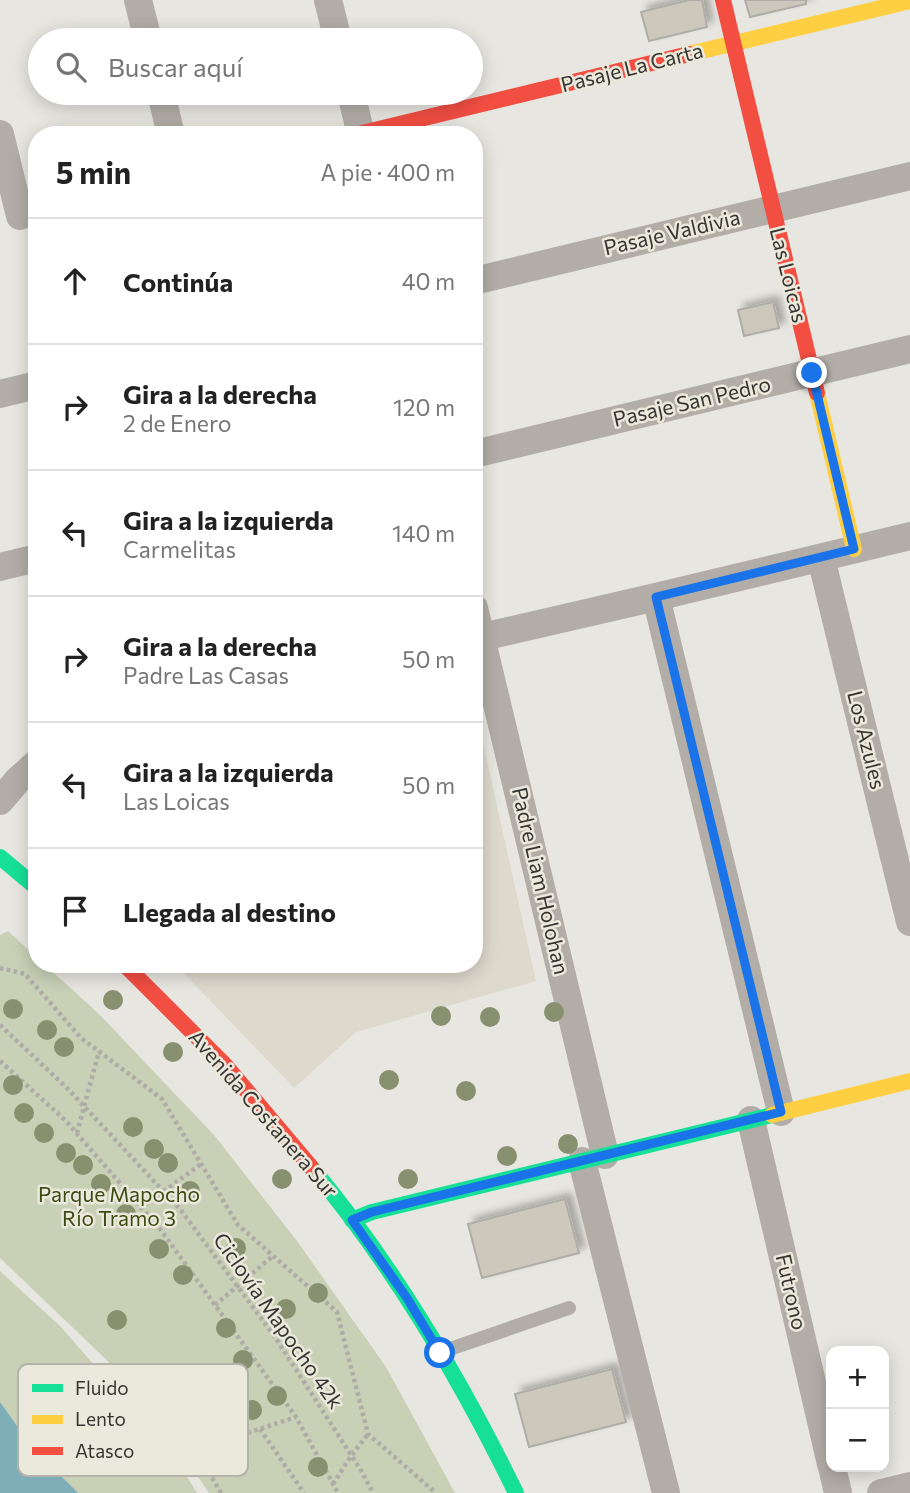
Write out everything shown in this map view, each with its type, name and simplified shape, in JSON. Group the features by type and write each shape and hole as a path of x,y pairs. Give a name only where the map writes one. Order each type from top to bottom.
{"street":[{"path":"138,0 145,28"},
{"path":"328,0 335,28"},
{"name":"Las Loicas","path":"723,0 854,549"},
{"name":"Pasaje La Carta","path":"483,104 910,1"},
{"path":"164,105 169,126"},
{"path":"353,105 357,126"},
{"name":"Pasaje La Carta","path":"391,126 478,105"},
{"path":"0,134 19,216"},
{"name":"Pasaje Valdivia","path":"483,279 910,176"},
{"name":"Pasaje San Pedro","path":"483,452 910,349"},
{"path":"0,394 28,387"},
{"path":"483,637 910,536"},
{"name":"Los Azules","path":"821,558 910,922"},
{"path":"0,567 28,560"},
{"path":"656,597 781,1112"},
{"name":"Padre Liam Holohan","path":"483,660 666,1493"},
{"path":"0,857 28,880"},
{"name":"Avenida Costanera Sur","path":"133,973 225,1065 339,1201 407,1298 494,1448 516,1493"},
{"path":"352,1220 372,1212 910,1081"},
{"name":"Futrono","path":"751,1120 826,1440"},
{"name":"Futrono","path":"833,1472 838,1493"},
{"path":"881,1493 910,1486"}],"lane":[{"path":"440,1353 569,1308"}],"path":[{"path":"0,968 25,974 81,1038 162,1099 237,1225 337,1312 368,1434 436,1493"},
{"name":"Ciclovía Mapocho 42k","path":"0,1025 83,1105 180,1209 275,1337 373,1493"},
{"path":"77,1133 99,1051"},
{"path":"0,1061 65,1120 160,1229 296,1417 338,1493"},
{"path":"141,1208 201,1164"},
{"path":"215,1305 273,1256"},
{"path":"248,1433 296,1417"},
{"path":"260,1429 304,1493"},
{"path":"333,1484 368,1434"},
{"path":"211,1476 221,1493"}],"shaded area":[{"path":"483,742 536,981 356,1032 294,1088 184,973 483,973"}],"green space":[{"name":"Parque Mapocho Río Tramo 3","path":"8,931 28,950 28,973 54,973 99,1014 214,1135 297,1241 386,1367 455,1493 209,1493 198,1476 248,1476 248,1364 111,1364 0,1258 0,935"},
{"path":"0,1271 61,1327 93,1364 18,1364 18,1476 186,1476 197,1493 0,1493"}],"water":[{"path":"0,1402 18,1427 18,1476 61,1476 78,1493 0,1493"}],"building":[{"path":"689,0 702,0 707,27 649,41 641,12"},
{"path":"745,0 806,0 806,4 750,17"},
{"path":"773,302 779,328 744,336 738,310"},
{"path":"565,1199 579,1253 482,1278 468,1224"},
{"path":"612,1369 626,1422 529,1447 515,1394"}],"traffic: fast":[{"path":"0,857 28,880"},
{"path":"352,1220 372,1212 772,1115"},
{"path":"311,1167 370,1243 423,1324 472,1407 516,1493"}],"traffic: slow":[{"path":"689,54 910,1"},
{"path":"817,393 854,549"},
{"path":"772,1115 910,1081"}],"traffic: jam":[{"path":"723,0 817,393"},
{"path":"483,104 689,54"},
{"path":"391,126 478,105"},
{"path":"133,973 225,1065 311,1167"}],"route":[{"path":"440,1353 407,1298 352,1220 372,1212 781,1112 656,597 854,549 812,373"}]}
